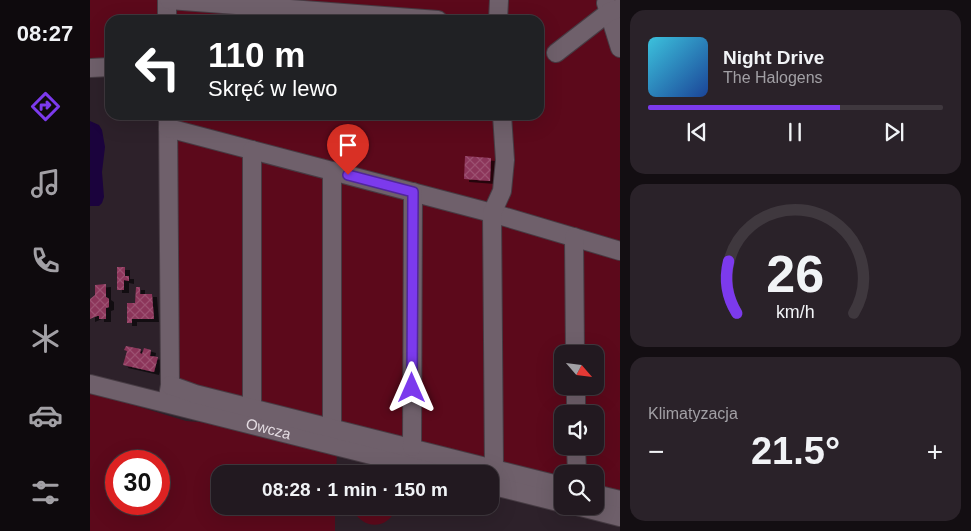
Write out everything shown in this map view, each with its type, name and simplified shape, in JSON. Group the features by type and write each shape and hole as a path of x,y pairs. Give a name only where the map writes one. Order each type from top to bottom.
{"street":[{"path":"167,15 168,0 370,15"},
{"path":"498,15 499,0"},
{"path":"556,53 611,7 620,48"},
{"path":"90,68 105,68"},
{"path":"492,465 492,213 502,191 505,160 502,120"},
{"path":"462,465 412,447 195,394 169,392 168,121 252,150 492,213 620,251"},
{"path":"252,150 252,408"},
{"path":"332,171 332,428"},
{"path":"412,447 413,192"},
{"path":"574,237 575,345"},
{"name":"Owcza","path":"90,384 169,392 416,465"},
{"path":"499,477 554,485"},
{"path":"499,479 554,500"},
{"path":"604,496 620,500"},
{"path":"604,513 620,517"}],"shaded area":[{"path":"90,0 620,0 620,506 604,502 604,465 554,465 554,489 499,475 499,465 458,465 174,394 160,120 544,120 544,15 105,15 105,72 90,73"},
{"path":"90,121 99,125 102,130 105,147 102,172 104,197 99,206 90,206"},
{"path":"90,391 119,398 130,404 186,421 211,423 337,452 336,465 211,465 211,515 335,515 335,531 90,531"},
{"path":"357,515 392,515 382,524 368,524"}],"building":[{"path":"465,156 491,158 490,181 464,179"},
{"path":"117,267 125,267 125,276 129,276 129,281 124,280 124,290 117,290"},
{"path":"106,284 106,297 109,299 109,307 106,308 106,319 99,319 99,316 97,316 90,319 90,299 95,295 95,285"},
{"path":"136,287 140,287 140,294 152,294 154,319 132,319 132,323 127,323 127,303 135,303"},
{"path":"126,346 141,349 140,353 142,354 144,348 151,350 150,356 158,357 154,372 123,365 127,351 124,350"}],"route":[{"path":"348,175 413,192 412,388"}]}
